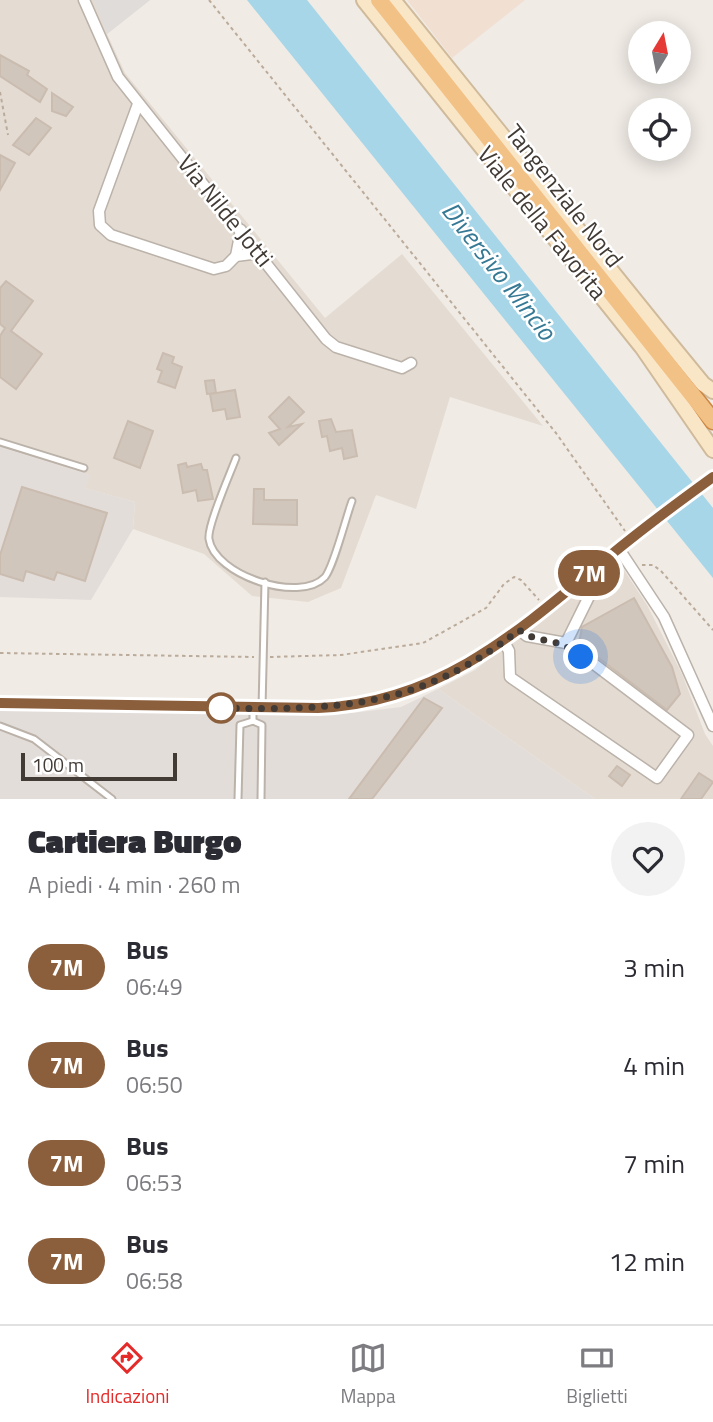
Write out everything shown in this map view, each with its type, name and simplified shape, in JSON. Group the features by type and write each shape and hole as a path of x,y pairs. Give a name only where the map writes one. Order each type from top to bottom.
{"highway":[{"name":"Tangenziale Nord","path":"379,0 713,421"}],"main road":[{"name":"Viale della Favorita","path":"364,0 642,347 713,450"},
{"name":"Viale della Favorita","path":"393,0 662,334 703,384 713,391"}],"street":[{"name":"Via Nilde Jotti","path":"84,0 118,77 336,348 402,368 411,363"},
{"path":"138,104 99,211 100,225 111,234 214,269 226,266 236,256 241,230"},
{"path":"236,256 259,253"},
{"path":"0,703 257,709 337,708 421,687 465,667 503,642 609,556 713,477"},
{"path":"620,548 664,617 713,726"},
{"path":"566,643 609,556"},
{"path":"503,642 509,651 510,677 657,778 688,735 566,643 527,636 519,630"}],"lane":[{"path":"0,442 84,468"},
{"path":"236,457 208,535 211,549 237,574 297,590 315,584 327,575 352,501"},
{"path":"253,721 263,657 265,582"},
{"path":"238,799 240,725 253,721 262,725 261,799"},
{"path":"0,726 34,739 112,799"}],"path":[{"path":"209,0 556,433 631,540"},
{"path":"0,92 8,135"},
{"path":"636,570 642,565 653,565 661,571 713,629"},
{"path":"0,653 263,657 341,655 423,643 486,608 504,584 514,577 521,580 547,608"}],"shaded area":[{"path":"0,0 150,0 107,34 125,73 325,318 402,254 543,426 450,397 416,509 376,495 341,588 308,602 252,596 204,554 133,529 135,502 84,488 89,475 0,447"},
{"path":"94,0 150,0 107,34"},
{"path":"407,0 525,0 452,58"},
{"path":"0,447 90,475 85,488 135,502 133,529 91,600 0,597"},
{"path":"616,558 647,605 682,674 705,734 713,746 713,799 595,799 438,689 475,670"},
{"path":"438,689 595,799 0,799 0,710 343,714 401,707"}],"water":[{"name":"Diversivo Mincio","path":"247,0 307,0 713,508 713,578"}],"building":[{"path":"0,55 29,71 27,75 47,89 40,102 0,76"},
{"path":"52,93 73,107 66,116 52,111"},
{"path":"36,118 51,128 29,155 13,145"},
{"path":"0,155 15,163 0,190"},
{"path":"6,281 33,301 11,331 42,354 16,389 0,377 0,336 5,328 0,324 0,288"},
{"path":"163,353 174,357 172,363 182,367 175,388 158,382 162,371 157,369"},
{"path":"214,380 216,393 207,394 205,381"},
{"path":"235,390 240,417 227,419 225,409 213,411 210,394"},
{"path":"289,397 304,412 288,427 302,424 279,445 269,433 280,429 269,417"},
{"path":"331,419 336,432 352,430 357,456 344,459 342,448 330,451 327,436 322,437 319,421"},
{"path":"128,421 153,431 140,468 114,458"},
{"path":"186,463 187,467 201,464 203,470 207,470 213,499 198,501 196,490 183,493 178,465"},
{"path":"22,487 107,513 85,581 57,572 54,580 26,571 23,581 0,574 0,555"},
{"path":"254,489 264,489 264,500 297,500 297,525 253,524"},
{"path":"634,598 672,667 680,694 667,710 579,643 582,627"},
{"path":"424,698 442,708 372,799 349,799"},
{"path":"617,766 630,775 622,786 609,776"},
{"path":"699,773 713,782 701,799 681,799"}],"bus line":[{"name":"7M","path":"0,703 253,709 337,708 421,687 465,667 503,642 609,556 713,477"}],"route":[{"path":"221,708 216,708 301,709 337,708 377,700 421,687 465,667 519,630 527,636 566,643 581,657"}]}
